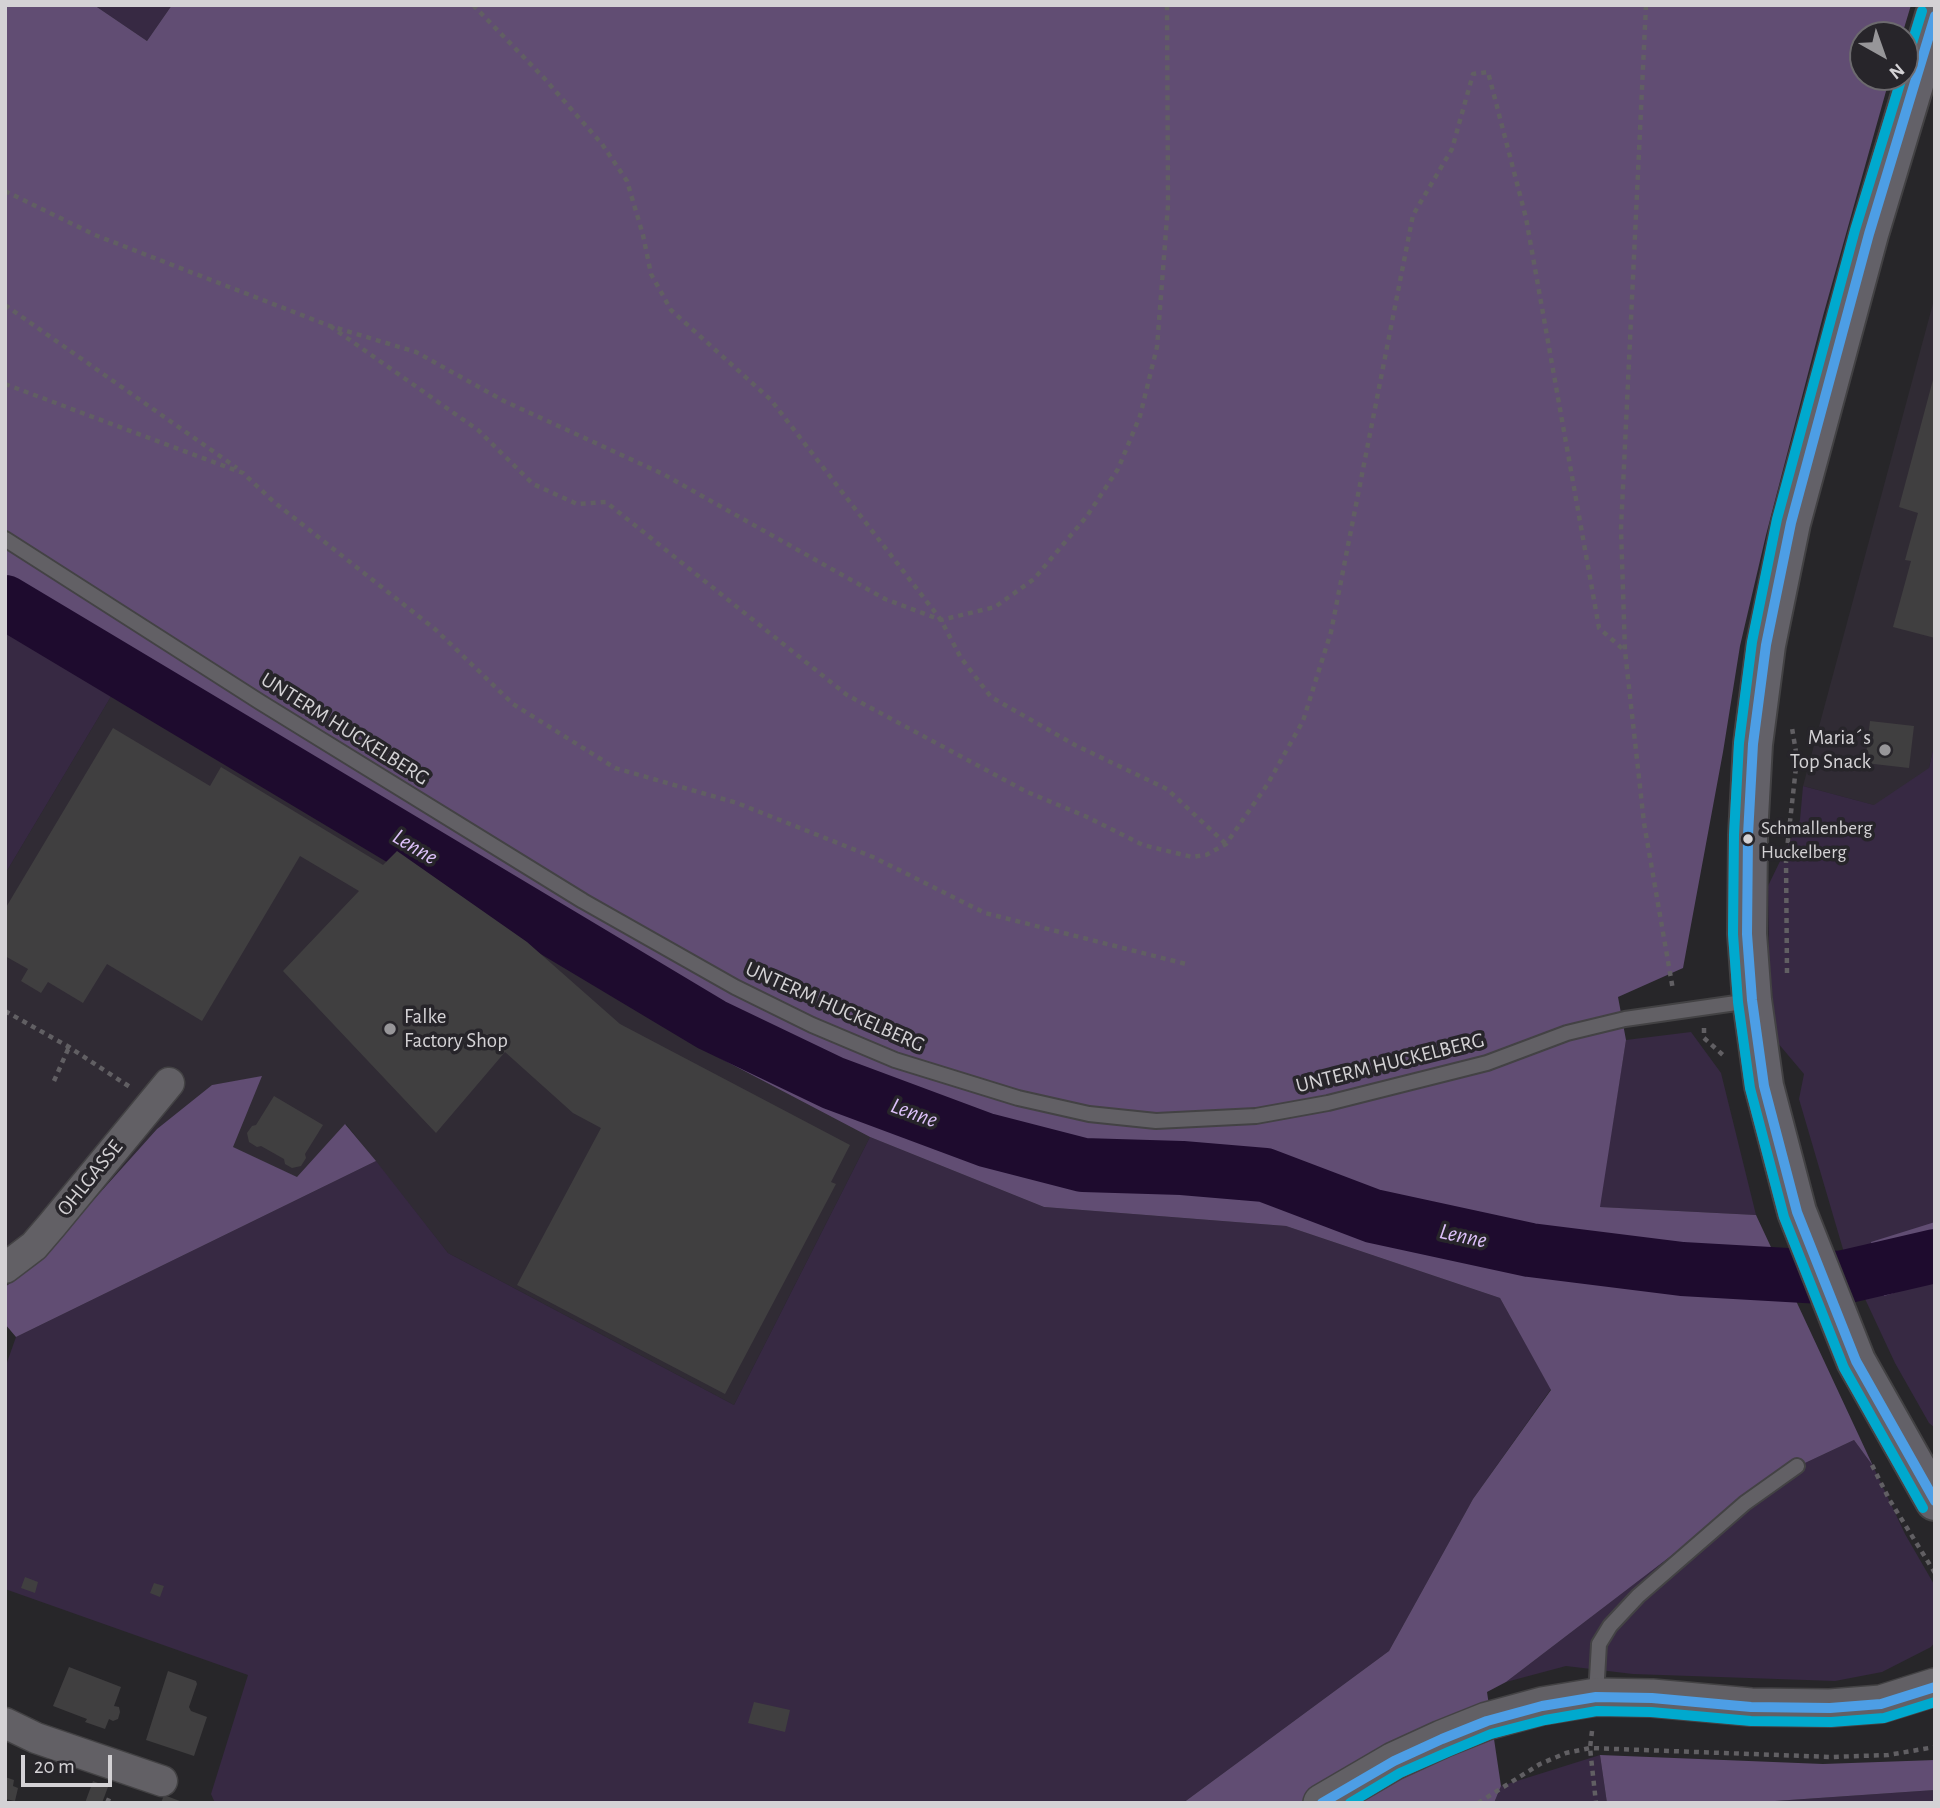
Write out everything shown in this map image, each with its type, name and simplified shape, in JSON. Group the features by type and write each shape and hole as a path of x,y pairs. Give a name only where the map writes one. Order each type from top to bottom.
{"main road":[{"path":"1935,15 1869,234 1791,523 1766,645 1752,752 1747,934 1752,1000 1764,1086 1797,1212 1856,1361 1888,1457 1935,1501"}],"street":[{"name":"OHLGASSE","path":"5,1268 27,1252 52,1225 160,1092"},
{"path":"1322,1803 1394,1761 1487,1721 1542,1706 1596,1697 1652,1698 1751,1707 1830,1708 1881,1704 1935,1687"},
{"path":"5,1723 36,1738 162,1781"}],"lane":[{"name":"UNTERM HUCKELBERG","path":"5,539 260,702 583,901 735,988 812,1025 895,1060 1018,1098 1089,1114 1156,1121 1256,1116 1328,1103 1487,1063 1567,1033 1625,1019 1752,1000"},
{"path":"1596,1697 1599,1644 1610,1626 1638,1596 1745,1503 1797,1466"}],"path":[{"path":"473,5 603,144 627,181 643,235 650,274 671,310 771,400 941,620 961,658 990,697 1075,746 1167,789 1226,844"},
{"path":"5,191 95,235 330,326 416,352 503,401 663,474 886,599 941,620 995,607 1034,579 1087,516 1112,478 1140,416 1157,347 1168,205 1167,5"},
{"path":"1646,5 1621,529 1625,651 1644,822 1677,1012"},
{"path":"330,326 478,429 533,484 576,504 606,502 847,695 1027,792 1085,816 1143,845 1192,856 1206,855 1226,844 1267,785 1303,721 1331,632 1413,215 1452,149 1473,74 1488,72 1526,218 1599,628 1625,651"},
{"path":"5,305 243,473 274,502 436,630 513,704 615,768 737,803 873,857 985,913 1186,964"},
{"path":"5,384 243,473"},
{"path":"1787,977 1786,858 1797,758"},
{"path":"5,1012 160,1092"},
{"path":"54,1081 69,1047"},
{"path":"1888,1457 1889,1499 1935,1573"},
{"path":"1478,1803 1540,1764 1566,1753 1590,1748 1831,1757 1888,1755 1935,1747"},
{"path":"1590,1748 1596,1803"}],"shaded area":[{"path":"5,5 94,5 147,41 172,5 1911,5 1906,21 1849,21 1849,91 1886,91 1823,316 1740,646 1683,968 1618,997 1626,1040 1600,1207 1756,1215 1873,1466 1854,1440 1773,1478 1506,1682 1487,1692 1501,1786 1494,1803 1183,1803 1389,1651 1473,1499 1551,1390 1500,1298 1286,1226 1044,1207 870,1137 693,1044 393,844 5,615"},
{"path":"94,5 172,5 147,41"},
{"path":"1935,296 1935,741 1918,817 1803,786"},
{"path":"5,615 119,683 5,874"},
{"path":"119,683 393,844 693,1044 870,1137 734,1405 448,1253 346,1124 298,1178 232,1147 261,1077 212,1085 157,1129 37,1263 5,1287 5,874"},
{"path":"1935,741 1935,1428 1929,1423 1895,1363 1845,1256 1799,1099 1804,1074 1777,1042 1769,959 1768,886 1800,820 1803,786 1874,805 1929,768"},
{"path":"1691,1032 1721,1073 1756,1215 1599,1207 1626,1040"},
{"path":"262,1076 233,1147 297,1177 345,1124 376,1161 16,1337 5,1324 5,1287 37,1263 157,1129 212,1085"},
{"path":"870,1137 1044,1207 1286,1226 1500,1298 1551,1389 1473,1499 1389,1651 1183,1803 215,1803 211,1794 248,1675 5,1589 5,1368 16,1337 376,1161 448,1253 734,1405"},
{"path":"1935,1222 1935,1280 1884,1296 1871,1242"},
{"path":"1854,1440 1873,1466 1905,1534 1935,1586 1935,1642 1931,1647 1882,1672 1835,1681 1633,1674 1566,1666 1506,1682 1773,1478"},
{"path":"1600,1755 1607,1803 1494,1803 1501,1786"},
{"path":"1600,1755 1823,1764 1935,1760 1935,1790 1746,1803 1607,1803"},
{"path":"1935,1790 1935,1803 1746,1803"}],"building":[{"path":"1934,376 1935,638 1893,627 1911,561 1905,560 1918,513 1899,507"},
{"path":"1870,721 1914,726 1909,768 1865,763"},
{"path":"113,728 210,786 221,767 383,865 397,851 527,942 620,1024 850,1145 831,1182 836,1184 725,1394 517,1285 601,1128 573,1113 505,1052 436,1133 283,971 359,891 300,856 202,1021 107,964 83,1003 48,982 41,993 21,981 28,969 5,956 5,909"},
{"path":"274,1096 323,1125 305,1154 306,1158 301,1166 292,1168 285,1164 284,1159 249,1142 247,1133 256,1125"},
{"path":"25,1577 38,1582 35,1593 21,1588"},
{"path":"154,1583 164,1586 160,1597 150,1593"},
{"path":"69,1667 121,1687 114,1706 119,1707 118,1719 109,1719 105,1729 53,1706"},
{"path":"168,1671 196,1681 197,1684 189,1707 191,1711 207,1717 194,1756 146,1740"},
{"path":"754,1702 790,1710 785,1732 748,1723"},
{"path":"5,1777 14,1780 13,1786 18,1788 15,1801 5,1799"},
{"path":"93,1781 108,1787 102,1803 85,1803"},
{"path":"164,1795 185,1803 161,1803"}],"waterway":[{"name":"Lenne","path":"5,602 712,1025 833,1083 986,1140 1083,1165 1182,1168 1265,1175 1373,1216 1530,1250 1682,1269 1840,1278 1935,1256"}],"transit line":[{"path":"1919,21 1922,11"},
{"path":"1935,16 1869,234 1791,523 1766,645 1753,744 1748,835 1747,934 1752,1000 1764,1086 1797,1212 1856,1361 1935,1501"},
{"path":"1898,91 1855,230 1777,519 1752,642 1739,743 1734,835 1733,934 1738,1002 1750,1088 1784,1217 1844,1368 1923,1508"},
{"path":"1322,1803 1394,1761 1442,1739 1487,1721 1542,1706 1596,1697 1652,1698 1751,1707 1830,1708 1881,1704 1935,1687"},
{"path":"1350,1803 1400,1773 1491,1734 1545,1720 1597,1711 1651,1712 1751,1721 1831,1722 1884,1718 1935,1702"}],"place":[{"name":"Maria´s Top Snack","path":"1885,750"},
{"name":"Schmallenberg Huckelberg","path":"1748,839"},
{"name":"Falke Factory Shop","path":"390,1029"}]}
